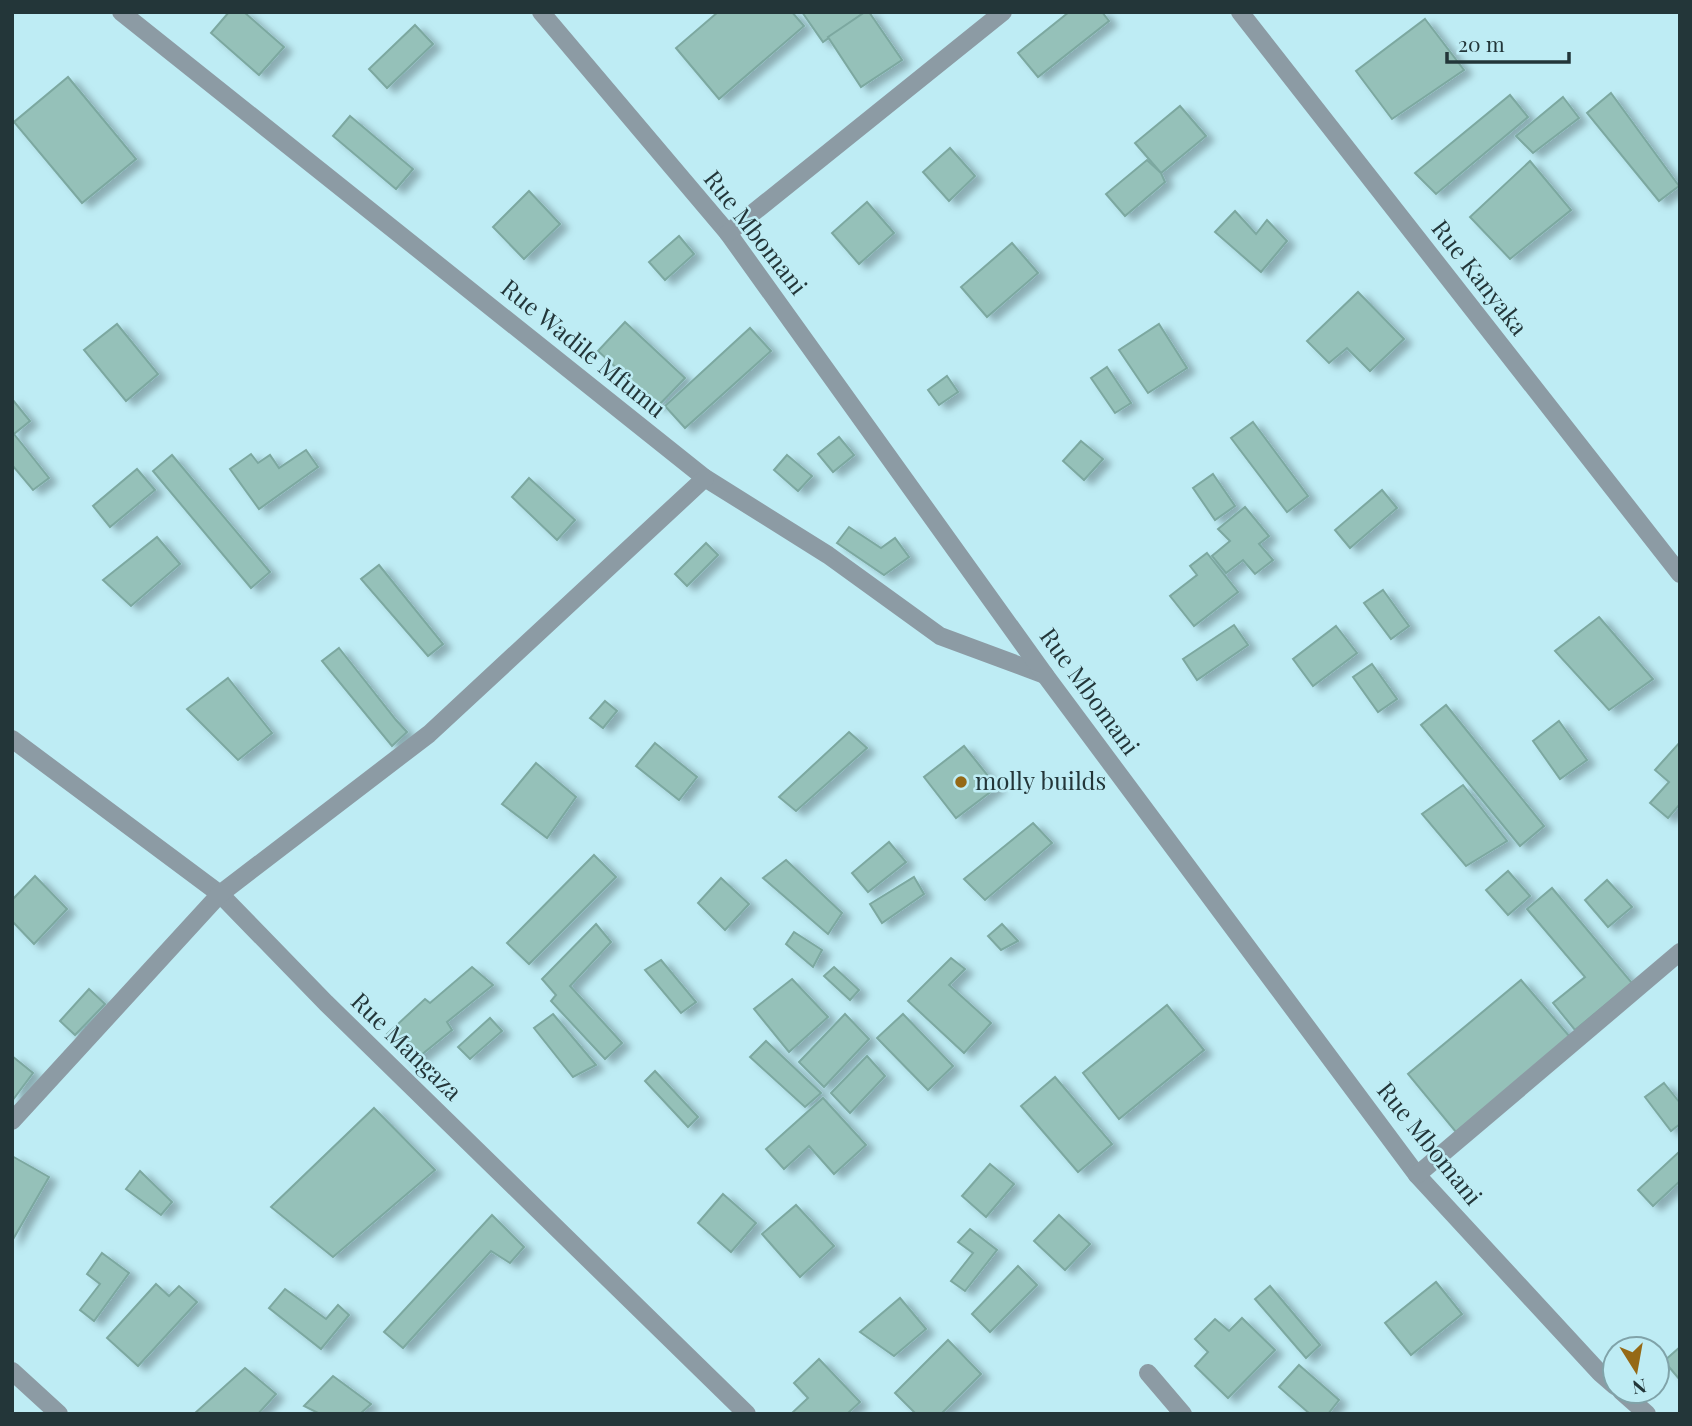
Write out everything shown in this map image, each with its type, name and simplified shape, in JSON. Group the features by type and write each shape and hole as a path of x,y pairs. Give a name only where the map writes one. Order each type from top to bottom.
{"street":[{"name":"Rue Wadile Mfumu","path":"121,12 705,478 828,555 940,636 1045,675"},
{"name":"Rue Mbomani","path":"541,12 729,233 1045,675 1417,1175 1601,1373"},
{"path":"729,233 1003,12"},
{"name":"Rue Kanyaka","path":"1240,12 1680,574"},
{"path":"12,1121 220,894 429,734 705,478"},
{"name":"Rue Mangaza","path":"12,739 220,894 326,1003 747,1414"},
{"path":"1417,1175 1680,952"},
{"path":"12,1371 59,1414"},
{"path":"1148,1373 1184,1414"}],"building":[{"path":"229,12 244,12 284,47 259,75 211,33"},
{"path":"718,12 792,12 804,26 719,99 676,48"},
{"path":"802,12 865,12 823,42"},
{"path":"869,12 902,60 861,87 828,37"},
{"path":"1069,12 1102,12 1109,21 1038,77 1018,53"},
{"path":"1425,19 1464,70 1392,119 1356,71"},
{"path":"415,25 433,44 387,88 369,69"},
{"path":"68,77 136,159 82,203 14,122"},
{"path":"1611,93 1679,186 1659,201 1587,113"},
{"path":"1510,95 1528,117 1436,194 1415,173"},
{"path":"1563,97 1579,118 1533,153 1516,136"},
{"path":"1180,106 1206,136 1161,173 1135,143"},
{"path":"350,116 413,169 396,189 333,136"},
{"path":"950,148 975,176 949,201 923,172"},
{"path":"1147,160 1161,173 1165,182 1125,216 1106,194"},
{"path":"1530,161 1571,210 1510,259 1470,217"},
{"path":"529,191 560,224 524,259 493,227"},
{"path":"867,202 894,233 859,264 832,233"},
{"path":"1235,211 1256,234 1267,220 1287,241 1261,272 1215,232"},
{"path":"679,236 694,254 665,280 649,262"},
{"path":"1012,243 1038,273 987,317 961,287"},
{"path":"1358,292 1404,339 1370,371 1347,348 1329,363 1307,341"},
{"path":"625,322 685,378 658,406 598,351"},
{"path":"117,324 158,374 126,401 84,350"},
{"path":"1159,324 1187,368 1148,393 1119,350"},
{"path":"750,328 771,351 685,428 665,406"},
{"path":"1107,367 1131,403 1115,413 1091,378"},
{"path":"947,376 958,392 939,405 928,390"},
{"path":"12,399 30,421 14,434 49,478 33,490 12,465"},
{"path":"1253,422 1308,496 1287,512 1231,438"},
{"path":"839,437 854,455 833,472 818,454"},
{"path":"1081,441 1103,459 1084,480 1063,461"},
{"path":"306,450 318,467 259,509 230,469 251,454 258,463 270,455 279,468"},
{"path":"172,455 270,572 251,588 153,471"},
{"path":"787,455 812,476 798,491 774,470"},
{"path":"137,469 155,490 110,527 93,506"},
{"path":"1213,474 1235,506 1215,520 1193,488"},
{"path":"529,478 575,520 557,540 512,497"},
{"path":"1382,490 1397,508 1350,548 1335,530"},
{"path":"1245,507 1269,536 1259,544 1273,560 1255,574 1243,560 1226,573 1212,556 1230,541 1218,529"},
{"path":"849,527 881,548 895,538 909,557 884,575 837,543"},
{"path":"157,537 180,564 131,606 103,580"},
{"path":"706,543 718,555 687,586 675,574"},
{"path":"1207,553 1238,592 1194,626 1170,596 1197,575 1190,566"},
{"path":"379,565 443,644 428,656 361,579"},
{"path":"1383,590 1409,626 1391,639 1364,603"},
{"path":"1599,617 1653,679 1609,710 1555,651"},
{"path":"1234,625 1248,645 1197,680 1183,659"},
{"path":"1336,626 1357,653 1313,686 1293,659"},
{"path":"339,648 407,732 392,746 322,661"},
{"path":"1372,664 1397,699 1378,712 1353,677"},
{"path":"228,678 272,733 238,760 187,709"},
{"path":"605,701 617,711 603,728 590,718"},
{"path":"1446,705 1544,826 1520,846 1421,725"},
{"path":"1559,721 1587,760 1560,779 1533,741"},
{"path":"849,732 867,748 796,811 779,797"},
{"path":"1680,742 1680,804 1668,818 1650,803 1669,782 1655,770"},
{"path":"655,743 697,777 679,800 636,766"},
{"name":"molly builds","path":"964,746 997,787 956,818 924,777"},
{"path":"536,763 576,797 547,838 502,804"},
{"path":"1463,785 1507,841 1466,866 1422,814"},
{"path":"1033,823 1052,843 985,900 964,879"},
{"path":"889,842 906,862 868,892 852,873"},
{"path":"594,855 616,877 529,964 507,943"},
{"path":"786,860 842,913 828,934 763,878"},
{"path":"1508,871 1530,896 1508,915 1486,890"},
{"path":"35,876 67,909 34,944 12,921 12,900"},
{"path":"914,877 924,894 882,923 870,904"},
{"path":"721,878 749,904 725,930 698,903"},
{"path":"1607,880 1632,907 1608,927 1585,900"},
{"path":"1552,888 1632,983 1575,1030 1553,1003 1585,977 1527,909"},
{"path":"596,924 611,942 570,986 622,1043 605,1059 551,1001 556,995 542,979"},
{"path":"1002,924 1018,941 1001,950 988,936"},
{"path":"794,932 822,950 813,967 786,944"},
{"path":"951,958 965,969 949,985 991,1023 964,1053 908,1001"},
{"path":"661,960 696,1002 681,1013 645,970"},
{"path":"472,967 493,985 447,1022 452,1030 410,1064 387,1034 425,999 430,1003"},
{"path":"834,967 859,990 850,1000 824,976"},
{"path":"792,979 828,1017 789,1052 754,1009"},
{"path":"1521,980 1570,1037 1456,1132 1408,1074"},
{"path":"89,989 105,1004 75,1035 60,1021"},
{"path":"1167,1005 1204,1050 1119,1119 1083,1073"},
{"path":"553,1014 596,1065 573,1077 534,1028"},
{"path":"845,1014 869,1039 824,1087 799,1062"},
{"path":"903,1014 953,1066 928,1090 877,1038"},
{"path":"490,1018 502,1031 470,1059 458,1047"},
{"path":"766,1041 821,1093 805,1107 750,1057"},
{"path":"12,1056 33,1073 12,1101"},
{"path":"867,1056 885,1076 850,1113 831,1093"},
{"path":"655,1071 698,1117 688,1127 645,1081"},
{"path":"1055,1077 1112,1144 1078,1172 1021,1106"},
{"path":"1664,1083 1680,1103 1680,1124 1671,1131 1645,1097"},
{"path":"823,1098 866,1145 834,1174 809,1146 784,1169 766,1149"},
{"path":"374,1108 435,1170 333,1257 271,1207"},
{"path":"1680,1151 1680,1181 1653,1206 1638,1190"},
{"path":"12,1156 49,1177 12,1241"},
{"path":"990,1164 1014,1184 986,1217 962,1196"},
{"path":"140,1171 172,1202 161,1215 126,1189"},
{"path":"723,1194 756,1223 731,1252 698,1223"},
{"path":"796,1205 834,1246 800,1277 762,1234"},
{"path":"492,1215 524,1247 510,1263 491,1251 403,1348 384,1332"},
{"path":"1059,1215 1090,1244 1065,1270 1034,1241"},
{"path":"970,1229 997,1250 965,1291 951,1281 973,1253 958,1242"},
{"path":"102,1253 129,1273 94,1321 80,1310 100,1284 87,1274"},
{"path":"1018,1266 1037,1285 990,1332 972,1314"},
{"path":"1436,1282 1462,1314 1411,1355 1385,1323"},
{"path":"156,1284 169,1296 179,1286 197,1302 138,1366 107,1338"},
{"path":"1270,1286 1320,1345 1306,1358 1255,1299"},
{"path":"285,1289 326,1319 338,1305 349,1315 321,1349 269,1308"},
{"path":"900,1298 926,1329 894,1356 860,1332"},
{"path":"1242,1318 1275,1350 1228,1398 1195,1366 1208,1352 1195,1339 1215,1319 1229,1331"},
{"path":"948,1340 981,1374 941,1414 916,1414 895,1393"},
{"path":"1680,1347 1680,1380 1671,1369 1671,1355"},
{"path":"819,1359 860,1402 847,1414 791,1414 808,1398 794,1383"},
{"path":"1299,1365 1339,1400 1328,1414 1310,1414 1279,1387"},
{"path":"245,1368 276,1394 258,1414 194,1414"},
{"path":"333,1376 371,1404 360,1414 320,1414 304,1406"}],"place":[{"name":"molly builds","path":"961,782"}]}
